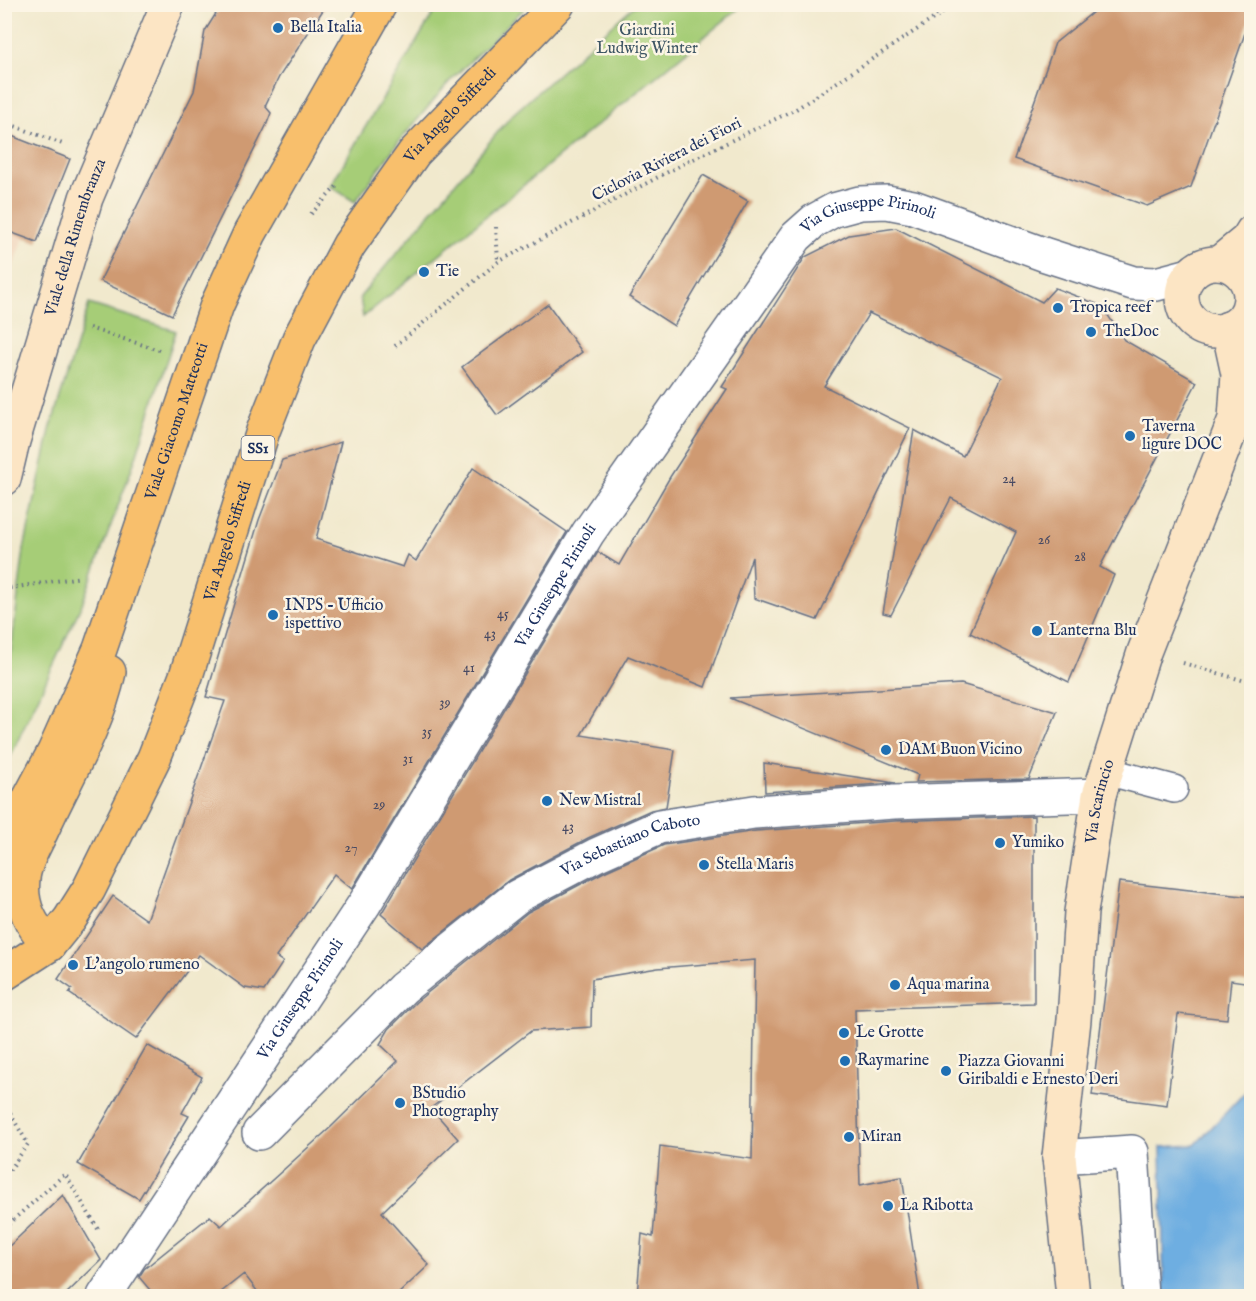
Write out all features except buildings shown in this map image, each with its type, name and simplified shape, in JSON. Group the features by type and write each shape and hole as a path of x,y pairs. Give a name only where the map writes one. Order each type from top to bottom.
{"main road":[{"name":"Viale Giacomo Matteotti","path":"4,853 16,823 54,753 100,649 217,305 250,233 380,4"},
{"name":"Via Angelo Siffredi","path":"4,974 49,945 89,889 154,758 186,676 263,431 299,339 348,245 414,153 558,4"},
{"path":"49,945 34,928 25,909 23,878 28,861 88,734 106,687 142,530"}],"street":[{"name":"Viale della Rimembranza","path":"4,479 87,198 168,4"},
{"name":"Via Giuseppe Pirinoli","path":"104,1296 365,903 588,533 796,237 814,221 834,210 860,203 887,202 913,207 1043,254 1133,283 1156,284 1190,275"},
{"path":"1219,263 1247,240 1251,232"},
{"path":"1219,263 1249,274 1249,304 1245,314 1228,328 1217,331 1207,329 1188,316 1182,296 1190,275 1208,264 1219,263"},
{"name":"Via Scarincio","path":"1073,1296 1059,1157 1074,1020 1081,912 1103,783 1144,652 1235,419 1238,374 1228,328"},
{"name":"Via Sebastiano Caboto","path":"259,1133 403,988 490,917 518,896 596,855 659,827 754,812 1103,783"},
{"path":"4,874 25,909"},
{"path":"1059,1157 1132,1152 1141,1296"}],"lane":[{"path":"1103,783 1174,789"}],"path":[{"name":"Ciclovia Riviera dei Fiori","path":"395,346 498,262 680,165 796,109 956,4"},
{"path":"4,122 70,147"},
{"path":"496,227 498,262"},
{"path":"56,298 82,326 162,351"},
{"path":"4,589 51,580 126,573"},
{"path":"1144,652 1251,683"},
{"path":"4,1103 28,1144 4,1178"},
{"path":"4,1228 64,1174 123,1269"}],"shaded area":[{"path":"5,142 53,161 5,288"}],"green space":[{"path":"439,4 528,5 449,82 397,144 355,202 330,186"},
{"name":"Giardini Ludwig Winter","path":"635,5 743,5 363,317 360,297 512,115"},
{"path":"89,304 176,331 136,457 82,604 5,768 5,699 24,549 50,430"}],"water":[{"path":"1251,1086 1251,1296 1164,1296 1161,1147 1195,1145"}],"place":[{"name":"Bella Italia","path":"278,28"},
{"name":"Tie","path":"424,272"},
{"name":"Tropica reef","path":"1058,308"},
{"name":"TheDoc","path":"1091,332"},
{"name":"Taverna ligure DOC","path":"1130,436"},
{"name":"INPS - Ufficio ispettivo","path":"273,615"},
{"name":"Lanterna Blu","path":"1037,631"},
{"name":"DAM Buon Vicino","path":"886,750"},
{"name":"New Mistral","path":"547,801"},
{"name":"Yumiko","path":"1000,843"},
{"name":"Stella Maris","path":"704,865"},
{"name":"L'angolo rumeno","path":"73,965"},
{"name":"Aqua marina","path":"895,985"},
{"name":"Le Grotte","path":"844,1033"},
{"name":"Raymarine","path":"845,1061"},
{"name":"Piazza Giovanni Giribaldi e Ernesto Deri","path":"946,1071"},
{"name":"BStudio Photography","path":"400,1103"},
{"name":"Miran","path":"849,1137"},
{"name":"La Ribotta","path":"888,1206"}]}
